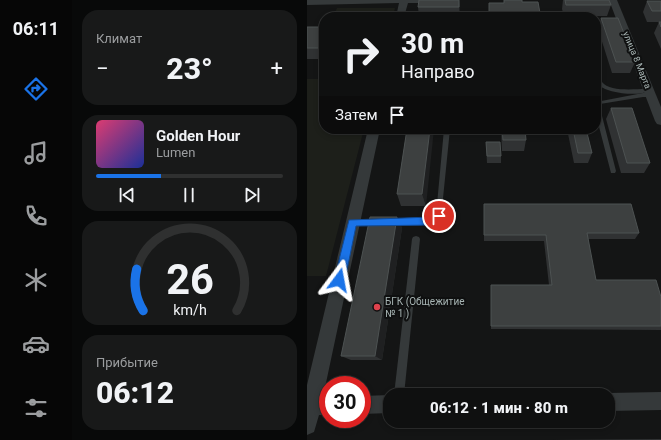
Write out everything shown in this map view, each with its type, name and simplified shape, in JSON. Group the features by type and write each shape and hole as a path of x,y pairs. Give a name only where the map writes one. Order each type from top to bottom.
{"street":[{"path":"307,2 441,0"},
{"name":"улица 8 Марта","path":"613,0 618,22 654,93 661,121"},
{"path":"401,12 404,1"},
{"path":"307,425 315,406 373,134"},
{"path":"615,402 661,401"},
{"path":"371,405 383,404"}],"lane":[{"path":"601,84 606,88 616,91 654,93"},
{"path":"601,102 654,93"},
{"path":"601,124 613,171"},
{"path":"353,222 434,221 438,219 447,134"},
{"path":"400,388 416,239"}],"shaded area":[{"path":"337,8 395,8 394,12 335,12"},
{"path":"307,79 319,79 319,134 363,134 326,276 307,276"}],"building":[{"path":"419,0 459,0 459,7 418,7"},
{"path":"504,0 538,2 540,12 489,12 489,3 504,3"},
{"path":"565,0 609,0 611,5 566,5"},
{"path":"647,1 661,1 661,11 652,11"},
{"path":"601,18 618,18 635,62 616,62"},
{"path":"307,27 319,27 319,48 307,48"},
{"path":"611,108 632,108 650,163 627,163"},
{"path":"406,134 429,134 422,194 397,194"},
{"path":"502,134 525,134 526,140 503,140"},
{"path":"574,134 587,134 592,153 578,153"},
{"path":"486,142 500,142 501,156 487,156"},
{"path":"484,204 631,204 639,233 587,233 596,280 656,280 661,297 661,326 491,326 491,285 552,285 546,235 484,235"},
{"path":"370,217 397,217 375,356 341,356"}],"place":[{"name":"БГК (Общежитие № 1 )","path":"377,307"}],"route":[{"path":"339,280 353,222 434,221 438,219 439,216"}]}
